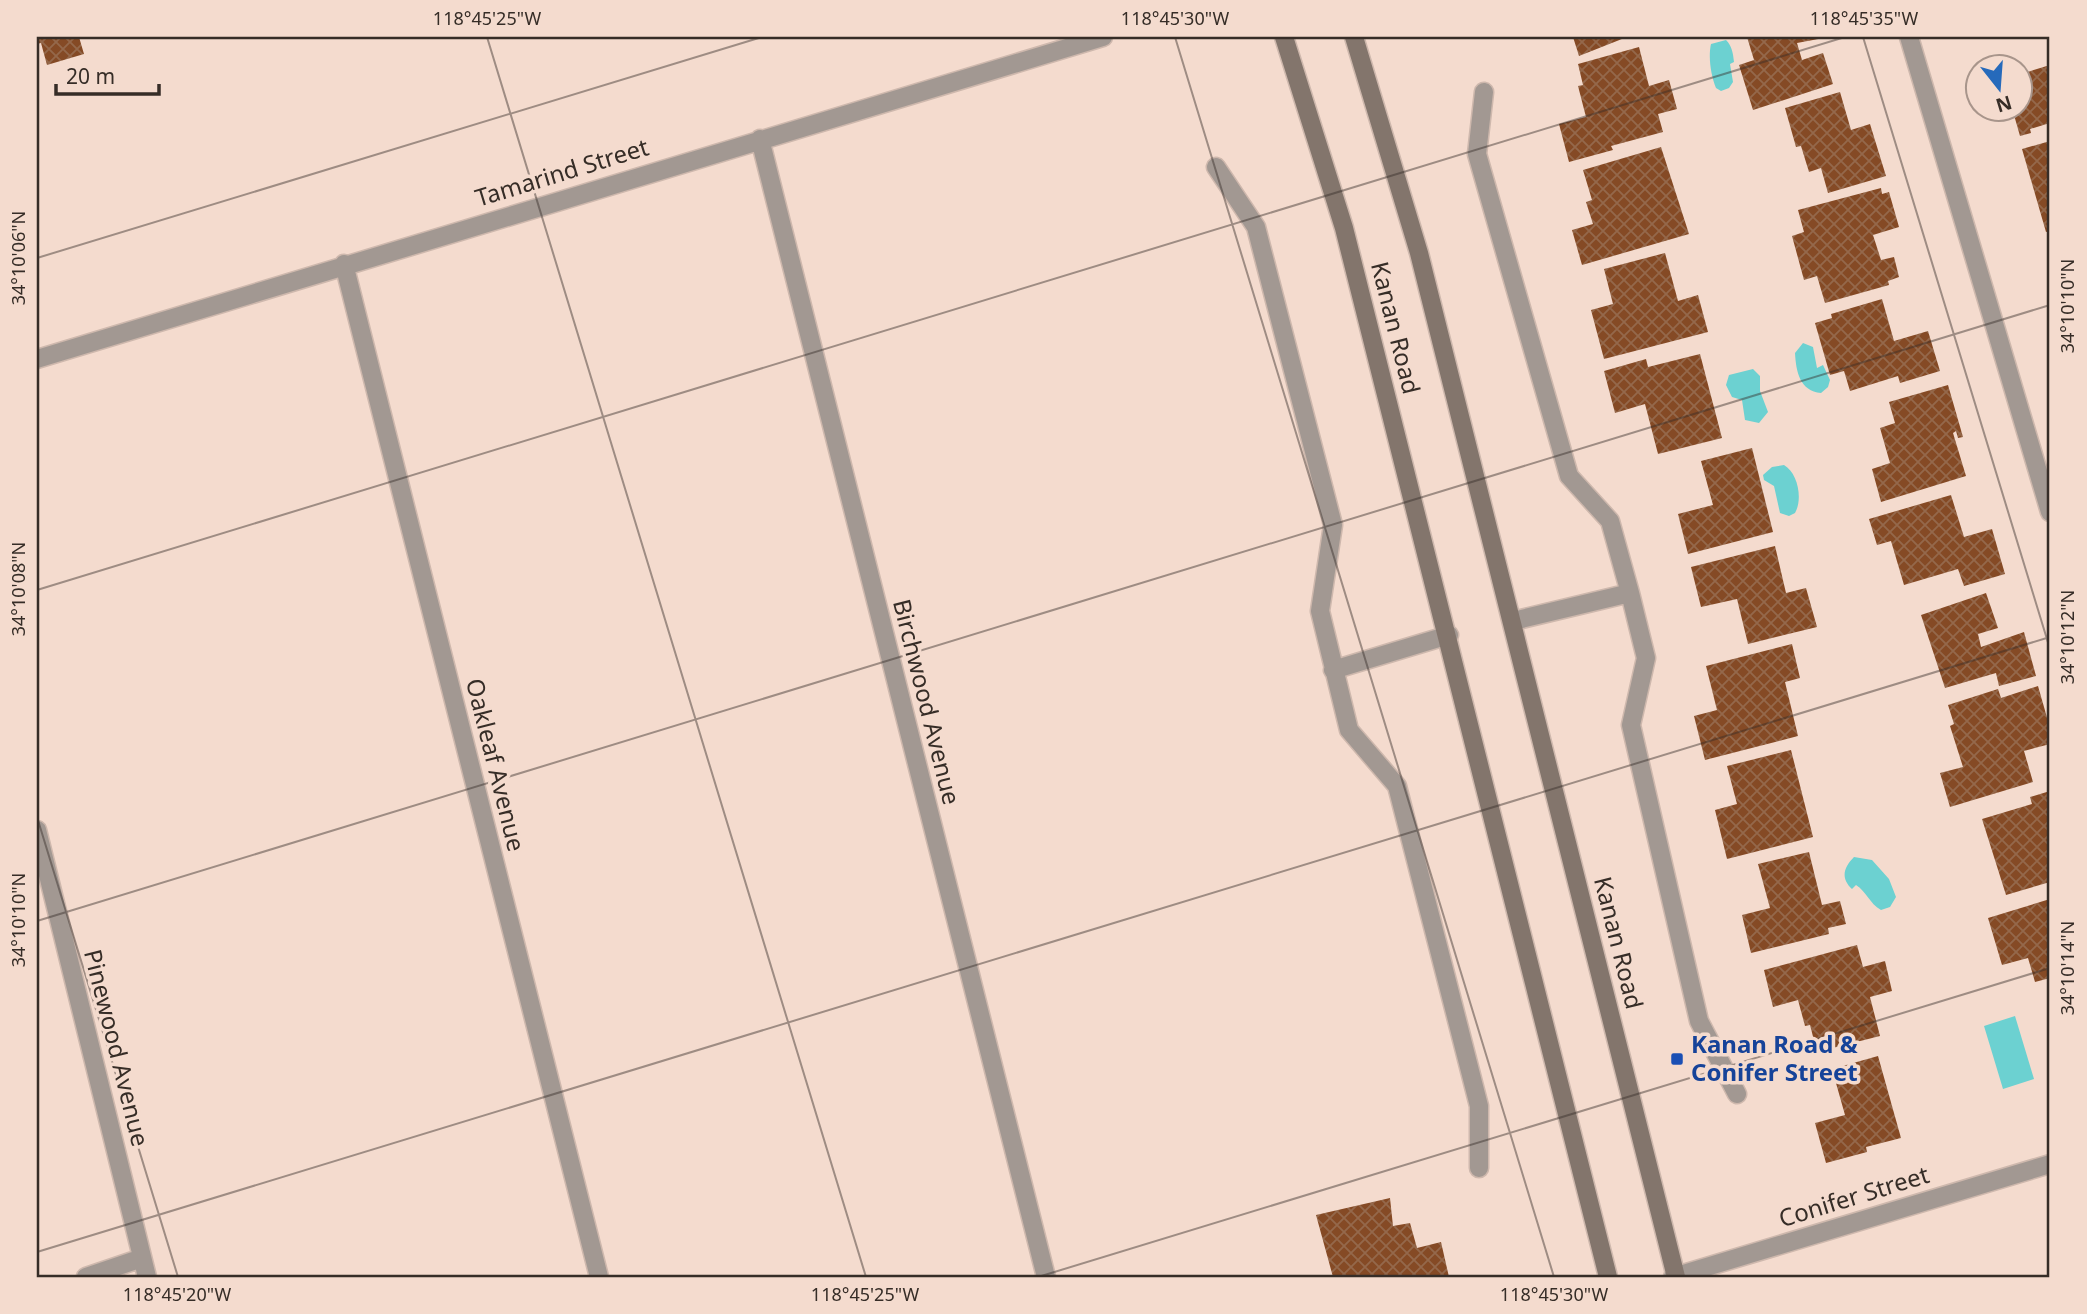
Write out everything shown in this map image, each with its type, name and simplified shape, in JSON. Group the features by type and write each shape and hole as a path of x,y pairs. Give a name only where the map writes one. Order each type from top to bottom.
{"main road":[{"name":"Kanan Road","path":"1284,37 1344,228 1449,635 1608,1277"},
{"name":"Kanan Road","path":"1354,37 1419,253 1675,1277"}],"street":[{"name":"Tamarind Street","path":"37,359 344,264 1103,37"},
{"path":"1909,37 2050,512"},
{"path":"1484,92 1477,154 1569,476 1610,521 1630,593 1646,658 1631,725 1699,1021 1737,1094"},
{"name":"Birchwood Avenue","path":"760,139 1046,1277"},
{"path":"1216,167 1256,227 1334,525 1320,611 1349,730 1397,786 1479,1106 1479,1168"},
{"name":"Oakleaf Avenue","path":"344,264 599,1277"},
{"path":"1513,621 1630,593"},
{"path":"1334,670 1449,635"},
{"name":"Pinewood Avenue","path":"37,830 147,1277"},
{"name":"Conifer Street","path":"1675,1277 2050,1164"},
{"path":"86,1277 142,1258"}],"water":[{"path":"1726,40 1731,47 1734,62 1730,64 1733,82 1729,88 1721,91 1716,88 1713,78 1710,49 1711,44"},
{"path":"1803,343 1813,347 1817,368 1823,365 1830,380 1828,387 1821,393 1808,389 1800,379 1795,353"},
{"path":"1753,369 1760,376 1760,391 1768,412 1759,423 1745,420 1742,400 1732,397 1726,385 1729,375"},
{"path":"1784,465 1793,474 1799,494 1795,513 1789,516 1780,513 1774,486 1764,480 1763,475 1772,467"},
{"path":"1854,857 1872,860 1889,879 1896,897 1890,907 1881,910 1860,888 1856,885 1852,889 1848,885 1845,873"},
{"path":"2015,1016 2034,1079 2003,1089 1984,1026"}],"building":[{"path":"37,37 79,37 84,54 47,65 41,43 37,44"},
{"path":"1573,37 1627,37 1579,56"},
{"path":"1747,37 1829,37 1797,43 1802,60 1823,53 1833,84 1753,110 1739,65 1754,60"},
{"path":"1639,47 1649,86 1669,80 1677,109 1658,114 1663,132 1611,146 1613,150 1569,162 1559,124 1586,117 1578,86 1583,85 1578,64"},
{"path":"2050,65 2050,123 2030,129 2031,133 2020,136 2016,122 2035,122 2035,70"},
{"path":"1840,92 1851,130 1870,124 1886,176 1828,193 1821,168 1809,172 1801,146 1796,147 1785,108"},
{"path":"2050,141 2050,231 2046,232 2022,149"},
{"path":"1661,147 1689,234 1582,265 1572,230 1593,224 1586,202 1592,200 1583,170"},
{"path":"1881,188 1882,194 1889,192 1899,227 1873,235 1881,260 1894,257 1899,277 1888,281 1889,285 1825,303 1817,276 1804,280 1792,236 1804,232 1798,210"},
{"path":"1665,253 1678,301 1698,295 1708,332 1604,359 1591,310 1613,304 1604,269"},
{"path":"1882,299 1894,341 1928,331 1940,371 1900,383 1898,376 1850,391 1844,371 1830,375 1815,323 1832,318 1831,314"},
{"path":"1700,354 1722,438 1658,454 1645,404 1615,413 1604,371 1646,359 1648,367"},
{"path":"1948,385 1963,437 1958,438 1956,431 1953,433 1966,476 1881,502 1872,469 1890,463 1880,428 1895,423 1889,402"},
{"path":"1752,448 1773,532 1688,554 1678,514 1713,505 1701,461"},
{"path":"1951,495 1964,537 1992,529 2005,574 1964,586 1958,569 1904,585 1891,541 1877,545 1869,519"},
{"path":"1775,546 1786,593 1806,588 1817,627 1748,644 1737,599 1701,607 1691,567"},
{"path":"1986,593 1998,628 1978,634 1981,647 2024,632 2036,676 1999,686 1996,673 1945,688 1921,615"},
{"path":"1792,644 1800,678 1785,682 1798,736 1705,760 1694,716 1717,710 1706,666"},
{"path":"2038,686 2050,728 2050,744 2024,751 2033,782 1950,807 1940,773 1963,767 1950,726 1954,724 1948,705 1998,689 2001,698"},
{"path":"1791,750 1813,837 1727,859 1715,810 1737,804 1727,766"},
{"path":"2050,791 2050,882 2006,895 1982,819 2032,804 2030,797"},
{"path":"1809,852 1822,905 1840,901 1846,924 1828,928 1829,934 1751,953 1742,915 1770,908 1758,864"},
{"path":"2050,899 2050,978 2035,982 2028,958 2002,965 1988,918"},
{"path":"1857,945 1863,967 1885,961 1892,991 1870,997 1880,1036 1817,1052 1810,1025 1805,1026 1798,1000 1773,1007 1764,970"},
{"path":"1878,1056 1901,1138 1866,1147 1867,1152 1826,1163 1815,1123 1845,1115 1832,1069"},
{"path":"1390,1198 1393,1226 1410,1223 1417,1248 1441,1242 1449,1277 1333,1277 1316,1215"}],"place":[{"name":"Kanan Road & Conifer Street","path":"1677,1059"}]}
